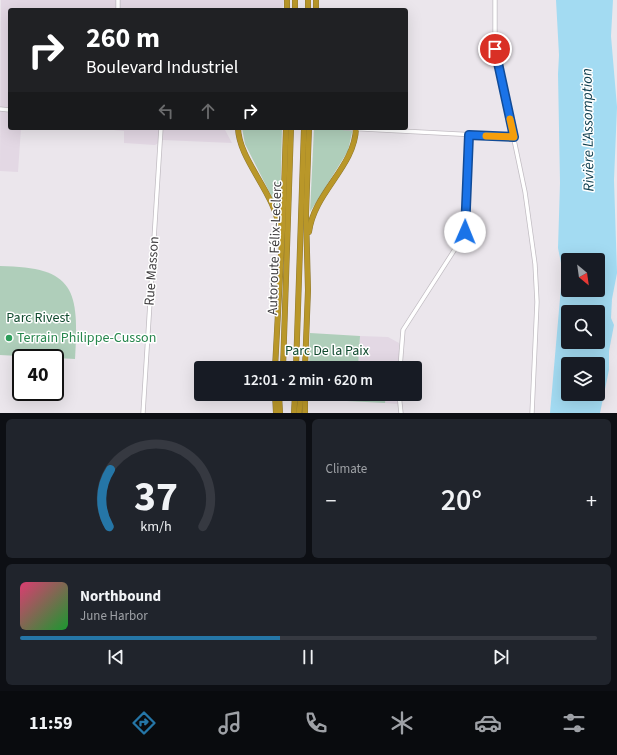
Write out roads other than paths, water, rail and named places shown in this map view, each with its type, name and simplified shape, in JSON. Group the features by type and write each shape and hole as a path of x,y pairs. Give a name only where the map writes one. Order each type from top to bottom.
{"highway":[{"path":"238,130 242,146 275,209 282,244"},
{"path":"275,361 282,244 286,130"},
{"name":"Autoroute Félix-Leclerc","path":"283,361 291,130"},
{"name":"Autoroute Félix-Leclerc","path":"296,361 304,130"},
{"path":"305,361 308,242 306,210 309,130"},
{"path":"308,242 314,212 352,150 356,130"},
{"path":"277,330 278,361"},
{"path":"275,401 276,413"},
{"path":"280,401 281,413"},
{"path":"281,413 282,401"},
{"path":"294,413 295,401"},
{"path":"299,413 300,401"},
{"path":"304,413 305,401"}],"street":[{"path":"495,0 494,40 525,192 536,264 537,302 532,413"},
{"name":"Rue Masson","path":"143,413 161,130"},
{"path":"388,130 514,137"},
{"path":"401,361 404,330 464,235 469,135"},
{"path":"400,401 401,413"}],"water":[{"name":"Rivière L'Assomption","path":"556,0 613,0 611,36 617,107 614,180 617,273 612,299 611,318 614,325 609,351 609,370 605,389 605,357 561,357 561,401 603,401 600,413 550,413 561,287 561,297 605,297 605,253 561,253 561,263 558,248 560,183 559,55"}],"place":[{"name":"Terrain Philippe-Cusson","path":"9,338"}],"park label":[{"name":"Parc Rivest","path":"38,318"},
{"name":"Parc De la Paix","path":"327,351"}]}
